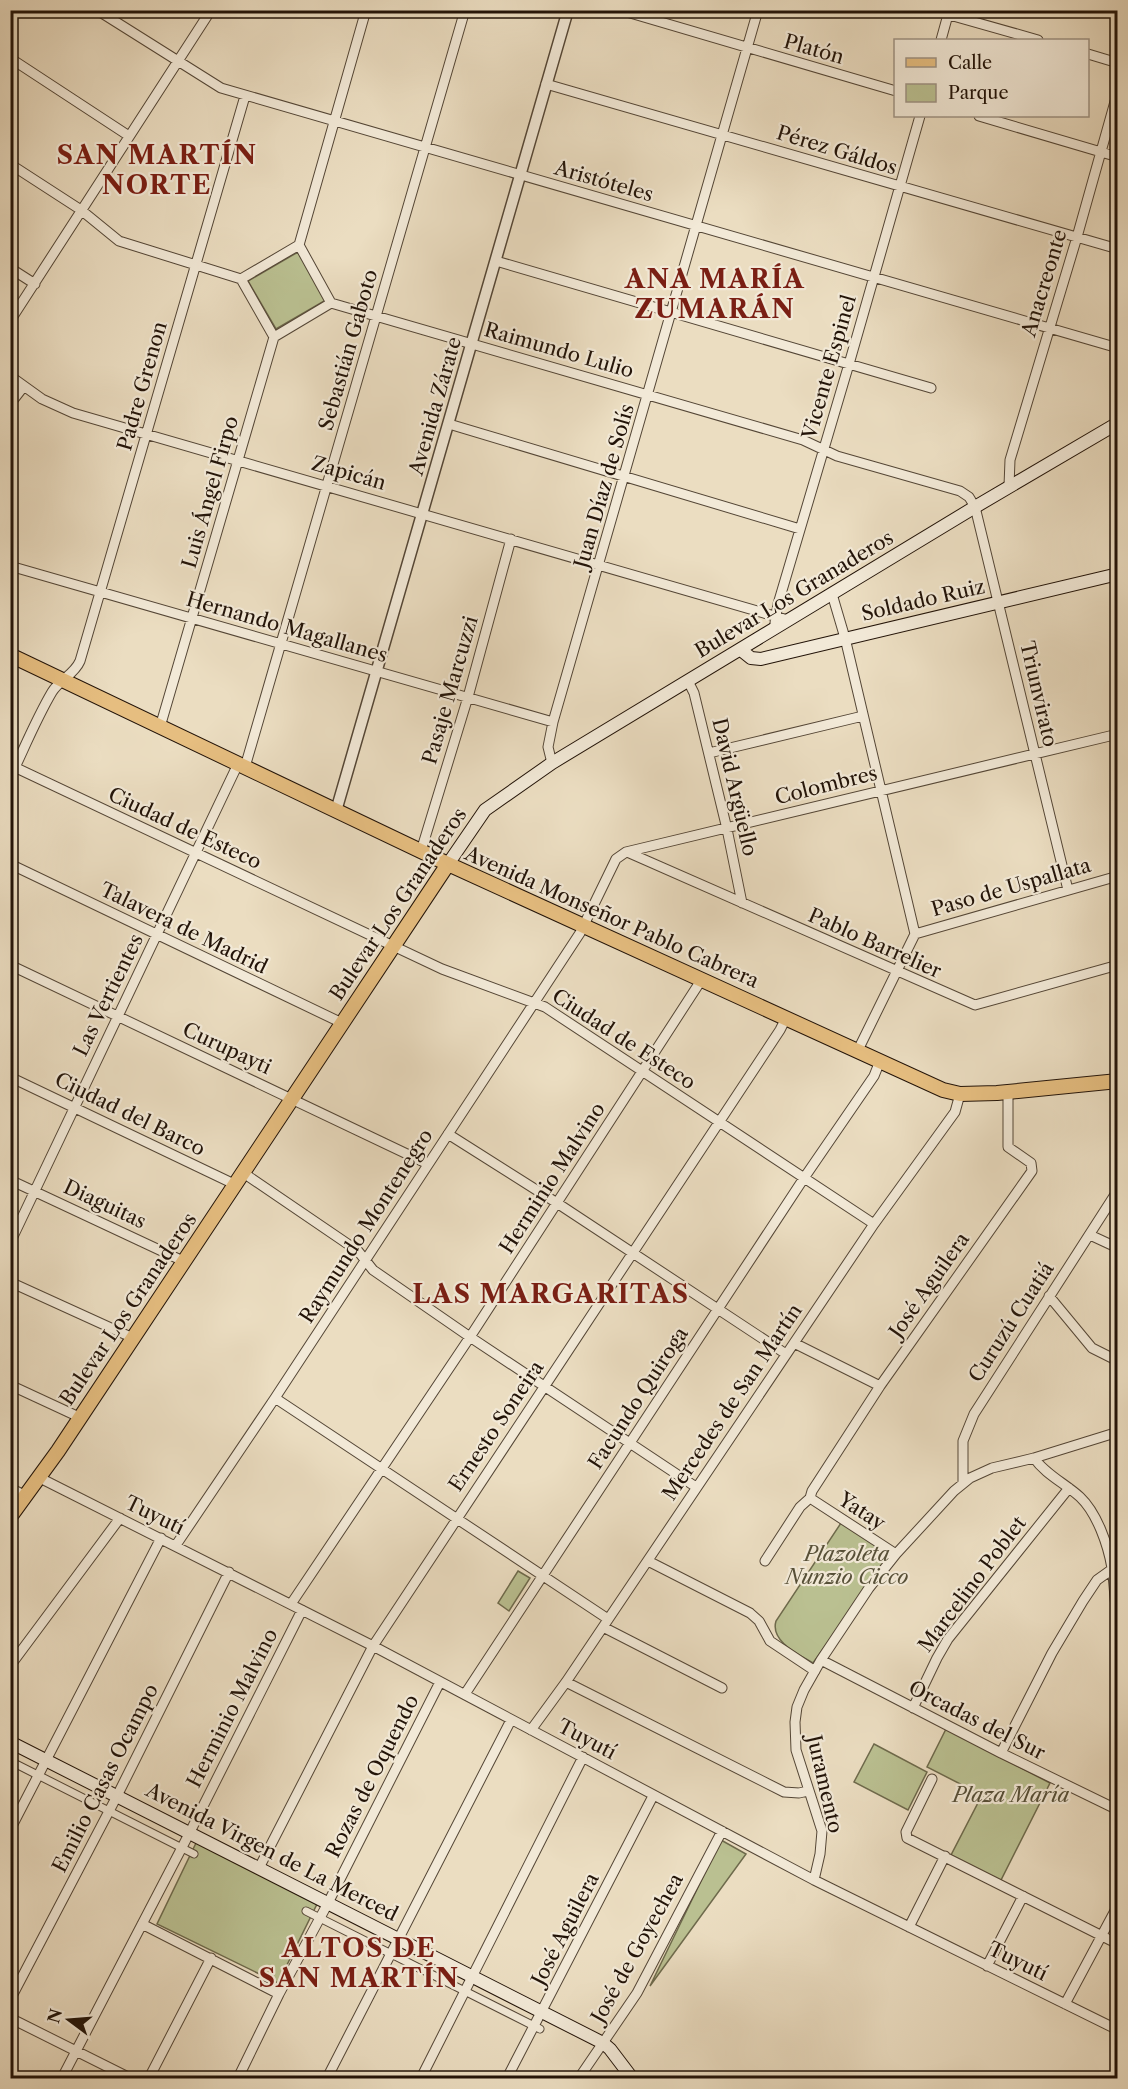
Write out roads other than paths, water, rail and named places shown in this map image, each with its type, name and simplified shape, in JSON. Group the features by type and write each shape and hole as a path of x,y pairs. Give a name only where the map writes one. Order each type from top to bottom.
{"main road":[{"name":"Bulevar Los Granaderos","path":"10,1517 40,1478 485,810 552,763 741,650 775,622 788,621 1009,486 1117,426"},
{"name":"Soldado Ruiz","path":"741,650 751,658 761,659 1118,574"},
{"name":"Avenida Monseñor Pablo Cabrera","path":"10,655 448,864 943,1090 960,1094 1008,1092 1118,1081"},
{"name":"Avenida Virgen de La Merced","path":"10,1742 603,2043 632,2079"}],"street":[{"name":"Aristóteles","path":"97,10 221,88 245,96 1118,348"},
{"path":"10,321 211,10"},
{"path":"241,279 299,245 366,10"},
{"name":"Sebastián Gaboto","path":"241,766 282,644 465,10"},
{"name":"Avenida Zárate","path":"336,811 568,10"},
{"name":"Platón","path":"620,10 894,90"},
{"name":"Juan Díaz de Solís","path":"552,763 548,747 554,722 758,10"},
{"path":"932,10 1035,39"},
{"path":"941,39 949,13"},
{"path":"1089,54 1118,63"},
{"path":"10,58 129,136"},
{"name":"Pérez Gáldos","path":"546,84 1118,249"},
{"name":"Anacreonte","path":"1009,486 1010,460 1118,91"},
{"name":"Padre Grenon","path":"10,778 13,766 52,691 63,679 74,672 80,661 245,96"},
{"name":"Vicente Espinel","path":"775,622 920,117"},
{"path":"982,117 1118,157"},
{"path":"10,164 81,210 119,242 241,279 274,337 331,303 299,245"},
{"path":"496,261 931,388"},
{"path":"10,268 35,284"},
{"name":"Raimundo Lulio","path":"331,303 803,440 837,456 960,491 969,497 975,507"},
{"name":"Luis Ángel Firpo","path":"160,727 274,337"},
{"name":"Zapicán","path":"10,376 54,406 600,565 775,622"},
{"path":"10,404 24,386"},
{"path":"449,424 800,529"},
{"name":"Triunvirato","path":"975,507 1068,890"},
{"name":"Pasaje Marcuzzi","path":"422,851 512,539"},
{"name":"Hernando Magallanes","path":"10,566 554,722"},
{"path":"832,594 845,638 915,934 858,1050"},
{"name":"David Argüello","path":"688,681 694,693 709,753 741,903"},
{"path":"709,753 863,716"},
{"name":"Colombres","path":"626,852 1118,734"},
{"name":"Ciudad de Esteco","path":"13,766 461,977 545,1007 874,1224"},
{"name":"Las Vertientes","path":"10,1243 117,1016 241,766"},
{"path":"584,925 611,866 626,852"},
{"name":"Pablo Barrelier","path":"626,852 975,1005 1118,965"},
{"name":"Talavera de Madrid","path":"10,864 342,1023"},
{"name":"Paso de Uspallata","path":"915,934 1118,876"},
{"name":"Raymundo Montenegro","path":"176,1545 275,1398 584,925"},
{"name":"Curupayti","path":"10,965 428,1164"},
{"name":"Herminio Malvino","path":"291,1604 470,1337 702,979"},
{"name":"Ernesto Soneira","path":"259,1868 373,1646 720,1122 780,1030 786,1017"},
{"name":"Facundo Quiroga","path":"465,1694 804,1178 874,1076 880,1061"},
{"name":"Ciudad del Barco","path":"10,1077 234,1184"},
{"name":"José Aguilera","path":"765,1562 800,1507 810,1498 812,1491 880,1386 1032,1170 1031,1163 1008,1148 1008,1092"},
{"name":"Mercedes de San Martín","path":"531,1730 566,1682 874,1224 955,1112 960,1094"},
{"path":"448,1134 786,1354"},
{"path":"242,1172 358,1251 373,1270 696,1487"},
{"name":"Diaguitas","path":"10,1180 183,1261"},
{"name":"Curuzú Cuatiá","path":"963,1483 963,1441 974,1414 1118,1191"},
{"path":"1090,1235 1118,1248"},
{"path":"10,1282 133,1338"},
{"path":"1049,1296 1092,1348 1118,1361"},
{"path":"794,1343 880,1386"},
{"path":"10,1385 80,1417"},
{"path":"275,1398 542,1576 605,1623 722,1688"},
{"name":"Juramento","path":"814,1880 822,1831 796,1750 797,1707 821,1660 869,1588 896,1554 963,1483 978,1474 1118,1432"},
{"path":"1035,1458 1041,1467 1082,1498 1090,1510 1115,1566 1118,1619"},
{"name":"Tuyutí","path":"40,1478 373,1646 814,1880 1118,2030"},
{"path":"10,1488 27,1496"},
{"name":"Marcelino Poblet","path":"913,1708 948,1639 1069,1488"},
{"name":"Yatay","path":"810,1498 896,1554"},
{"path":"10,1666 120,1518"},
{"path":"10,1830 162,1538"},
{"path":"648,1561 750,1613 759,1621 770,1641 815,1671"},
{"path":"1001,1753 1067,1627 1097,1580 1115,1566"},
{"name":"Emilio Casas Ocampo","path":"10,2000 110,1810 229,1572"},
{"name":"Herminio Malvino","path":"62,2079 302,1610"},
{"name":"Orcadas del Sur","path":"821,1660 1001,1753 1118,1810"},
{"name":"Rozas de Oquendo","path":"238,2079 279,1994 328,1903 440,1682"},
{"path":"566,1682 784,1792 808,1791"},
{"path":"327,2079 512,1720"},
{"path":"422,2079 583,1757"},
{"name":"Avenida Virgen de La Merced","path":"10,1761 194,1854"},
{"path":"932,1779 906,1832 907,1838 1118,1944"},
{"name":"José Aguilera","path":"507,2079 537,2027 653,1796"},
{"name":"José de Goyechea","path":"579,2079 637,1993 722,1831"},
{"path":"909,1927 945,1856"},
{"path":"987,1966 1023,1896"},
{"path":"1065,2004 1118,1905"},
{"name":"Avenida Virgen de La Merced","path":"306,1911 537,2027"},
{"path":"142,1924 279,1994"},
{"path":"149,2079 211,1958"},
{"path":"10,2018 77,2050 130,2079"}],"district":[{"name":"SAN MARTÍN NORTE","path":"157,170"},
{"name":"ANA MARÍA ZUMARÁN","path":"715,294"},
{"name":"LAS MARGARITAS","path":"551,1294"},
{"name":"ALTOS DE SAN MARTÍN","path":"359,1963"}],"park label":[{"name":"Plazoleta Nunzio Cicco","path":"847,1566"},
{"name":"Plaza María","path":"1011,1795"}]}
